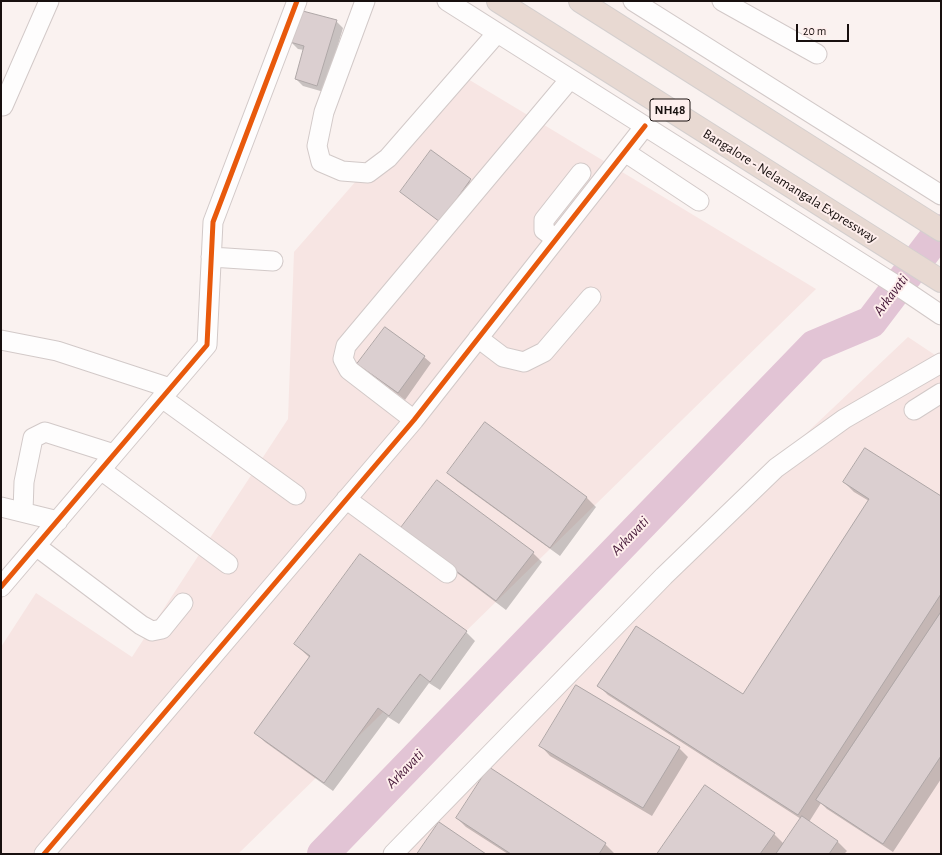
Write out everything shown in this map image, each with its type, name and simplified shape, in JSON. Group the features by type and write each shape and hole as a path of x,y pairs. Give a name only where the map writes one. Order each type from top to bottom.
{"highway":[{"name":"Bangalore - Nelamangala Expressway","path":"498,1 941,281"},
{"path":"580,1 941,230"}],"street":[{"path":"3,106 49,1"},
{"path":"1,588 207,346 213,222 297,1"},
{"path":"365,1 324,112 317,146 321,162 342,171 368,173 388,158 497,33"},
{"path":"447,1 826,240 941,315"},
{"path":"633,1 941,195"},
{"path":"722,1 817,54"},
{"path":"414,420 349,370 343,359 346,346 570,79"},
{"path":"44,854 414,420 645,126"},
{"path":"624,152 699,201"},
{"path":"556,239 544,230 544,220 581,174"},
{"path":"211,257 273,261"},
{"path":"478,338 503,357 524,362 544,352 591,297"},
{"path":"1,340 57,351 166,393 296,494"},
{"path":"393,854 664,576 776,468 844,419 941,363"},
{"path":"914,410 941,393"},
{"path":"23,512 24,482 33,438 45,432 114,454"},
{"path":"101,470 228,564"},
{"path":"346,499 447,573"},
{"path":"1,507 58,521"},
{"path":"36,546 141,625 152,631 162,629 183,603"}],"shaded area":[{"path":"453,70 816,289 238,854 1,854 1,647 36,593 132,657 288,419 294,252"},
{"path":"908,337 941,359 941,854 386,854 570,657"}],"building":[{"path":"299,10 337,20 317,86 295,79 304,46 290,42"},
{"path":"431,150 471,179 440,222 400,192"},
{"path":"385,327 425,356 398,393 357,364"},
{"path":"485,422 587,497 550,548 447,473"},
{"path":"865,448 941,496 941,594 798,815 597,686 636,626 743,694 869,499 843,482"},
{"path":"437,480 534,552 496,601 400,529"},
{"path":"360,554 467,631 430,682 420,674 389,716 378,708 324,783 254,733 310,656 294,644"},
{"path":"941,612 941,756 883,844 816,800"},
{"path":"576,685 680,747 643,808 539,746"},
{"path":"489,767 606,843 599,854 511,854 456,818"},
{"path":"705,785 775,833 760,854 657,854"},
{"path":"802,816 838,841 829,854 776,854"},
{"path":"439,822 486,854 417,854"}],"waterway":[{"name":"Arkavati","path":"323,854 814,346 871,322 941,230"}],"cycle path":[{"path":"1,587 207,345 213,222 297,1"},
{"path":"44,854 414,420 645,126"}]}
